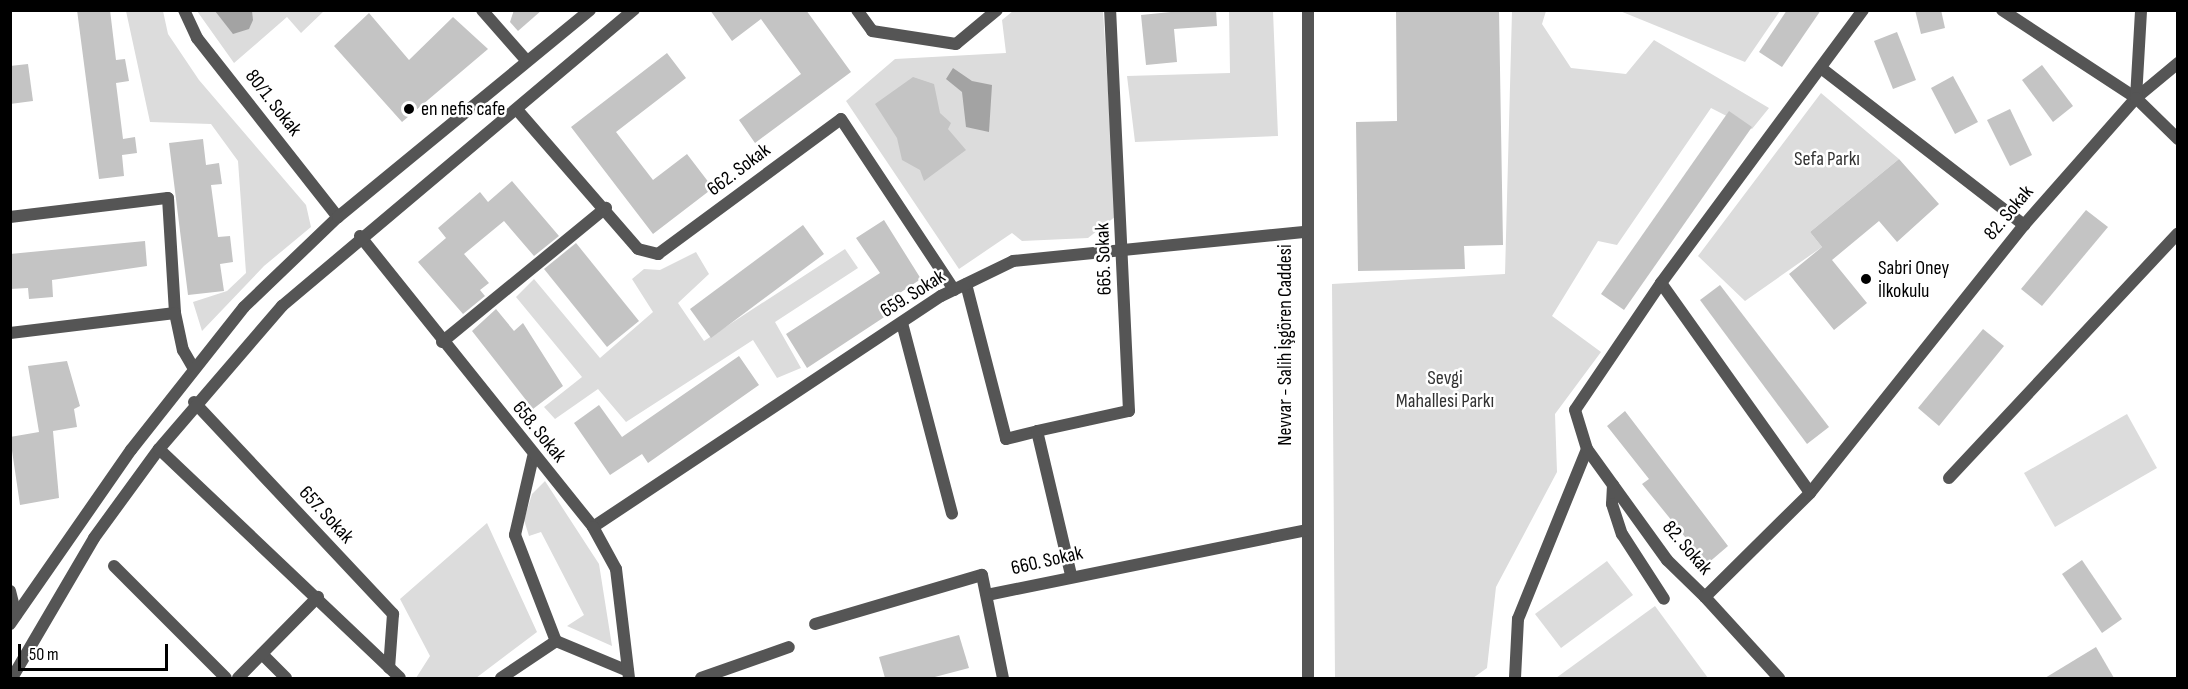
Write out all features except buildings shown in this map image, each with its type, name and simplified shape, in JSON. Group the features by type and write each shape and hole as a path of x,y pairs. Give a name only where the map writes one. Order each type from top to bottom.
{"street":[{"name":"80/1. Sokak","path":"184,10 197,38 338,216"},
{"path":"482,10 526,60"},
{"path":"13,619 131,450 244,307 338,216 590,10"},
{"path":"12,678 94,538 159,448 194,402 282,306 360,236 519,112 634,10"},
{"path":"857,10 872,31 956,44 997,10"},
{"name":"665. Sokak","path":"1037,431 1129,411 1110,10"},
{"name":"Nevvar - Salih İşgören Caddesi","path":"1308,10 1304,232 1308,678"},
{"name":"82. Sokak","path":"1863,10 1661,283 1575,410 1587,449 1667,560 1705,597 1810,493 2024,225 2136,98 2178,63"},
{"path":"2002,10 2136,98 2178,139"},
{"path":"2136,98 2141,10"},
{"path":"1821,68 2024,225"},
{"name":"662. Sokak","path":"519,112 606,208 638,249 658,254 841,119 960,287"},
{"path":"10,217 168,198 175,313 183,351 194,369"},
{"path":"442,342 606,208"},
{"name":"659. Sokak","path":"593,527 902,323 960,287 1012,261 1123,247 1304,232"},
{"path":"1949,478 2178,233"},
{"name":"658. Sokak","path":"360,236 533,457 593,527 616,568 628,674"},
{"path":"1661,283 1810,493"},
{"path":"960,287 1006,439 1037,431 1071,575"},
{"path":"10,333 175,313"},
{"path":"902,323 952,514"},
{"name":"657. Sokak","path":"194,402 393,615 389,668"},
{"path":"159,448 318,597 400,678"},
{"path":"1515,678 1518,619 1587,449"},
{"path":"533,457 515,536 556,641 628,674"},
{"path":"1613,485 1612,504 1622,534 1664,599"},
{"name":"660. Sokak","path":"987,594 1071,575 1306,530"},
{"path":"114,566 226,678"},
{"path":"815,624 982,575 1002,678"},
{"path":"10,591 13,619"},
{"path":"238,678 318,597"},
{"path":"1705,597 1779,678"},
{"path":"501,678 556,641"},
{"path":"701,678 789,647"},
{"path":"262,654 286,678"}],"green space":[{"path":"1780,10 1745,62 1620,11"},
{"path":"126,11 163,11 168,34 199,80 306,205 311,227 264,266 202,331 193,302 227,291 246,273 238,161 211,124 150,122"},
{"path":"197,11 324,11 301,33 287,17 234,63"},
{"path":"1013,11 1103,11 1116,216 1088,238 1022,241 1012,233 959,269 846,101 895,59 1006,53 1002,20"},
{"path":"1229,11 1273,11 1278,136 1135,142 1127,76 1230,73"},
{"name":"Sevgi Mahallesi Parkı","path":"1512,11 1546,11 1542,24 1571,68 1626,74 1654,40 1769,108 1752,129 1711,108 1617,245 1598,241 1552,316 1601,352 1555,414 1557,472 1496,587 1487,668 1473,678 1335,678 1332,284 1505,274"},
{"name":"Sefa Parkı","path":"1821,93 1899,159 1810,232 1822,247 1745,301 1698,256"},
{"path":"845,249 858,268 775,322 801,368 777,378 753,340 626,422 598,389 555,419 544,407 582,377 516,297 534,279 600,358 653,312 632,279 644,269 660,270 696,252 709,274 678,303 704,341"},
{"path":"2127,414 2157,468 2055,527 2024,473"},
{"path":"545,481 599,564 612,646 567,626 584,615 541,532 529,536 524,520 532,494"},
{"path":"487,523 537,632 476,678 416,678 430,656 400,599"},
{"path":"1607,561 1633,595 1561,648 1535,614"},
{"path":"1655,606 1708,678 1556,678"}],"shaded area":[{"path":"215,11 252,11 253,20 249,29 233,34"},
{"path":"953,68 972,81 992,85 989,132 966,127 962,92 946,79"}],"place":[{"name":"en nefis cafe","path":"409,109"},
{"name":"Sabri Oney İlkokulu","path":"1866,279"}]}
